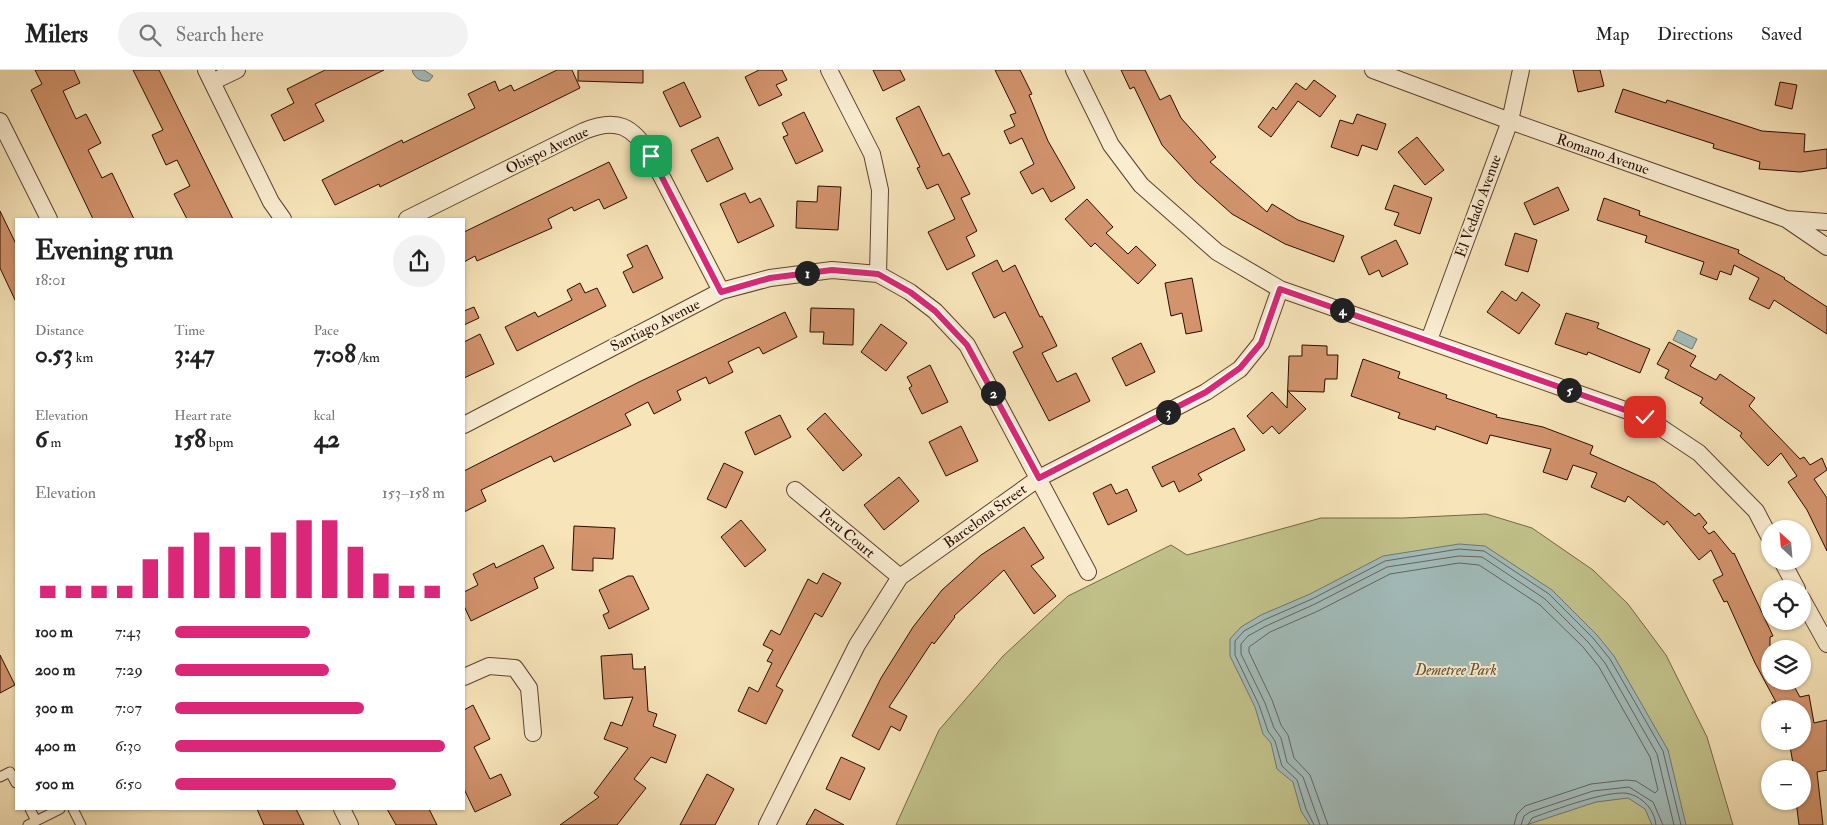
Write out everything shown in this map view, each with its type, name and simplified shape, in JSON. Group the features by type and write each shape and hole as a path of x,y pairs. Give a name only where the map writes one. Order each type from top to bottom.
{"street":[{"path":"237,70 209,76 271,202 282,218"},
{"path":"829,70 872,154 880,190 878,274"},
{"path":"1074,70 1111,145 1141,185 1217,252 1280,289 1645,417 1699,453 1756,511 1761,521"},
{"name":"Romano Avenue","path":"1373,70 1786,219 1827,248"},
{"name":"El Vedado Avenue","path":"1429,340 1510,121 1521,70"},
{"path":"0,121 48,218"},
{"name":"Obispo Avenue","path":"410,218 601,124 624,127 640,138 651,156 721,292"},
{"path":"1786,219 1827,222"},
{"name":"Santiago Avenue","path":"465,423 721,292 770,278 832,270 878,274 910,292 935,311 967,345 1088,572"},
{"name":"Barcelona Street","path":"767,825 857,645 900,577 1039,478 1206,392 1240,368 1261,343 1280,289"},
{"name":"Peru Court","path":"794,490 900,577"},
{"path":"1811,615 1827,644"},
{"path":"465,677 489,666 515,668 529,688 533,733"},
{"path":"342,810 350,825"}],"lane":[{"path":"0,777 10,772 15,781"},
{"path":"30,810 31,824 58,810"},
{"path":"74,810 81,825"}],"green space":[{"name":"Demetree Park","path":"1486,514 1532,528 1593,570 1628,604 1666,655 1707,737 1733,825 896,825 939,730 1003,656 1068,596 1171,545 1187,555 1321,518 1403,518"}],"water":[{"path":"412,70 424,70 433,76 429,81 423,81 416,77"},
{"path":"1678,330 1697,339 1692,349 1673,340"},
{"path":"1459,544 1485,546 1552,590 1597,635 1614,656 1668,750 1686,825 1652,825 1645,809 1628,798 1596,802 1526,825 1310,825 1301,811 1293,782 1277,769 1271,743 1263,734 1255,707 1230,656 1230,639 1241,627 1261,615 1310,594 1383,556"}],"building":[{"path":"35,70 74,70 80,83 63,91 76,119 86,114 101,143 88,150 102,178 112,173 134,218 93,218 31,90 42,84"},
{"path":"133,70 159,70 233,218 186,218 174,194 190,186 177,160 166,165 152,135 163,130"},
{"path":"325,70 384,70 315,104 324,121 284,141 271,115 294,103 287,89"},
{"path":"557,70 572,70 580,88 380,187 379,184 335,205 322,180 402,140 403,143 475,108 468,94 495,81 499,91 511,85 514,91"},
{"path":"578,70 643,70 643,83 578,81"},
{"path":"759,70 782,70 787,80 776,85 782,95 759,106 745,77"},
{"path":"873,70 900,70 905,80 883,91"},
{"path":"995,70 1020,70 1032,94 1029,95 1048,141 1075,188 1051,202 1043,188 1032,194 1020,172 1034,164 1022,138 1010,144 1004,131 1015,126 1010,115 1016,113"},
{"path":"1121,70 1145,70 1160,100 1170,95 1181,118 1216,157 1210,162 1267,212 1272,204 1298,220 1344,236 1334,262 1285,244 1232,214 1196,182 1162,145 1134,87 1130,89"},
{"path":"1573,70 1600,70 1604,86 1578,92"},
{"path":"1314,80 1336,96 1320,117 1298,101 1271,137 1258,127 1273,107 1276,110 1296,83 1306,90"},
{"path":"684,82 701,117 680,127 663,92"},
{"path":"1780,82 1797,85 1792,109 1775,105"},
{"path":"1623,89 1666,103 1667,100 1762,131 1805,134 1804,152 1827,149 1827,168 1800,172 1759,169 1760,162 1713,148 1714,144 1615,112"},
{"path":"919,106 943,156 949,153 970,194 961,198 977,231 966,237 975,256 947,270 928,232 955,219 938,184 927,189 917,168 920,167 896,118"},
{"path":"804,112 823,151 796,164 783,137 788,135 782,123"},
{"path":"1357,114 1386,124 1377,150 1362,145 1358,156 1331,147 1340,120 1353,124"},
{"path":"718,137 733,169 707,182 691,150"},
{"path":"1417,137 1444,170 1425,185 1398,152"},
{"path":"609,162 627,198 604,209 599,199 574,211 572,207 548,219 552,228 477,261 475,256 465,261 465,232"},
{"path":"1394,185 1432,198 1420,234 1394,225 1399,213 1385,209"},
{"path":"818,186 841,187 838,230 796,228 797,201 817,202"},
{"path":"1558,187 1569,210 1534,225 1524,203"},
{"path":"745,193 750,203 760,198 774,226 738,243 720,204"},
{"path":"1604,198 1640,211 1639,215 1739,250 1738,253 1785,278 1827,307 1827,334 1774,300 1769,309 1749,299 1759,278 1734,265 1731,275 1720,271 1717,280 1700,274 1704,262 1645,242 1647,236 1597,220"},
{"path":"1087,199 1113,227 1106,233 1128,254 1136,246 1156,265 1138,284 1095,243 1091,247 1065,219"},
{"path":"0,211 15,242 15,300 0,268"},
{"path":"1515,233 1537,240 1528,272 1505,265"},
{"path":"1396,240 1408,264 1382,277 1379,270 1369,275 1361,257"},
{"path":"647,245 663,278 633,293 623,272 633,267 627,255"},
{"path":"997,260 1003,272 1015,265 1040,317 1042,316 1057,346 1042,353 1057,382 1076,373 1090,401 1049,421 1013,352 1023,347 1005,312 994,318 972,273"},
{"path":"1192,278 1202,331 1186,334 1182,313 1171,316 1165,283"},
{"path":"580,283 585,293 597,288 606,306 517,351 505,327 535,312 538,317 572,300 567,290"},
{"path":"1502,291 1516,301 1522,292 1540,305 1519,334 1487,312"},
{"path":"474,307 479,318 465,325 465,311"},
{"path":"811,308 854,309 853,345 823,344 824,332 810,332"},
{"path":"785,312 797,337 763,354 759,347 728,362 733,372 709,384 706,377 677,391 681,400 654,414 648,402 625,414 631,425 554,462 551,456 481,490 486,501 465,512 465,470 639,382"},
{"path":"1566,313 1599,323 1597,328 1650,349 1640,373 1588,352 1587,355 1555,344"},
{"path":"881,324 907,343 886,371 861,352"},
{"path":"480,334 494,364 465,378 465,342"},
{"path":"1669,342 1696,356 1690,366 1716,380 1720,374 1755,398 1749,406 1800,459 1804,457 1810,465 1822,458 1827,470 1814,479 1827,498 1827,551 1807,510 1788,482 1797,476 1781,453 1768,466 1740,436 1742,433 1700,403 1703,398 1665,378 1669,370 1657,364"},
{"path":"1141,343 1155,372 1126,386 1112,358"},
{"path":"1302,345 1327,346 1327,355 1338,355 1337,379 1325,379 1324,392 1288,391 1306,409 1279,434 1272,426 1263,434 1247,416 1272,392 1287,408 1289,356 1302,356"},
{"path":"1363,359 1400,372 1398,378 1447,395 1446,398 1497,415 1496,417 1543,427 1593,446 1590,454 1655,483 1695,516 1699,513 1707,523 1703,527 1709,534 1714,531 1734,553 1761,610 1761,630 1770,630 1773,636 1770,637 1770,640 1761,640 1761,674 1727,601 1724,602 1713,580 1723,575 1711,550 1699,560 1667,521 1664,525 1628,496 1625,502 1591,487 1597,473 1573,465 1567,480 1543,472 1551,449 1490,435 1487,444 1436,426 1435,430 1398,418 1400,413 1351,396"},
{"path":"930,365 948,402 922,414 909,388 912,386 907,377"},
{"path":"825,413 862,455 843,471 807,429"},
{"path":"780,415 791,437 755,455 745,432"},
{"path":"961,426 978,461 946,476 929,442"},
{"path":"1234,428 1245,450 1198,474 1202,480 1179,492 1174,481 1162,487 1152,467"},
{"path":"724,463 743,472 726,508 707,499"},
{"path":"899,477 919,501 884,530 864,505"},
{"path":"1111,484 1116,494 1127,489 1137,511 1108,525 1093,493"},
{"path":"741,520 766,550 745,567 721,537"},
{"path":"574,526 615,528 613,559 593,558 593,571 572,570"},
{"path":"1024,527 1044,558 1031,566 1056,596 1034,614 1004,570 954,616 934,644 932,642 889,707 907,716 900,731 891,726 879,750 852,736 881,678 913,627 942,590 981,555"},
{"path":"543,545 554,568 534,578 538,588 471,621 465,608 465,592 478,585 473,574 494,563 496,568"},
{"path":"823,573 841,583 822,617 815,613 776,686 783,690 766,724 738,711 749,687 758,692 772,663 767,661 773,650 763,645 771,630 780,635 808,579 817,584"},
{"path":"628,576 633,576 649,609 609,629 603,615 609,612 599,590"},
{"path":"632,654 633,669 644,669 645,666 648,711 657,714 653,726 676,735 666,763 651,757 634,779 646,788 617,825 560,825 599,797 594,793 628,748 604,739 611,722 622,726 633,697 604,699 601,656"},
{"path":"0,655 15,685 0,693"},
{"path":"1770,690 1796,690 1800,697 1809,695 1810,700 1775,700"},
{"path":"473,705 490,739 474,747 490,779 501,774 511,795 475,812 465,791 465,709"},
{"path":"1811,706 1814,723 1827,720 1827,770 1817,772 1823,825 1799,825 1797,810 1811,810 1811,760 1792,760 1791,750 1811,750"},
{"path":"841,757 865,768 850,800 826,789"},
{"path":"707,774 734,789 715,825 680,825"},
{"path":"815,809 822,813 844,825 806,825"},
{"path":"257,810 296,810 304,825 264,825"},
{"path":"388,810 430,810 437,825 396,825"}],"route":[{"path":"651,156 721,292 770,278 832,270 878,274 910,292 935,311 967,345 1039,478 1206,392 1240,368 1261,343 1280,289 1645,417"}]}
